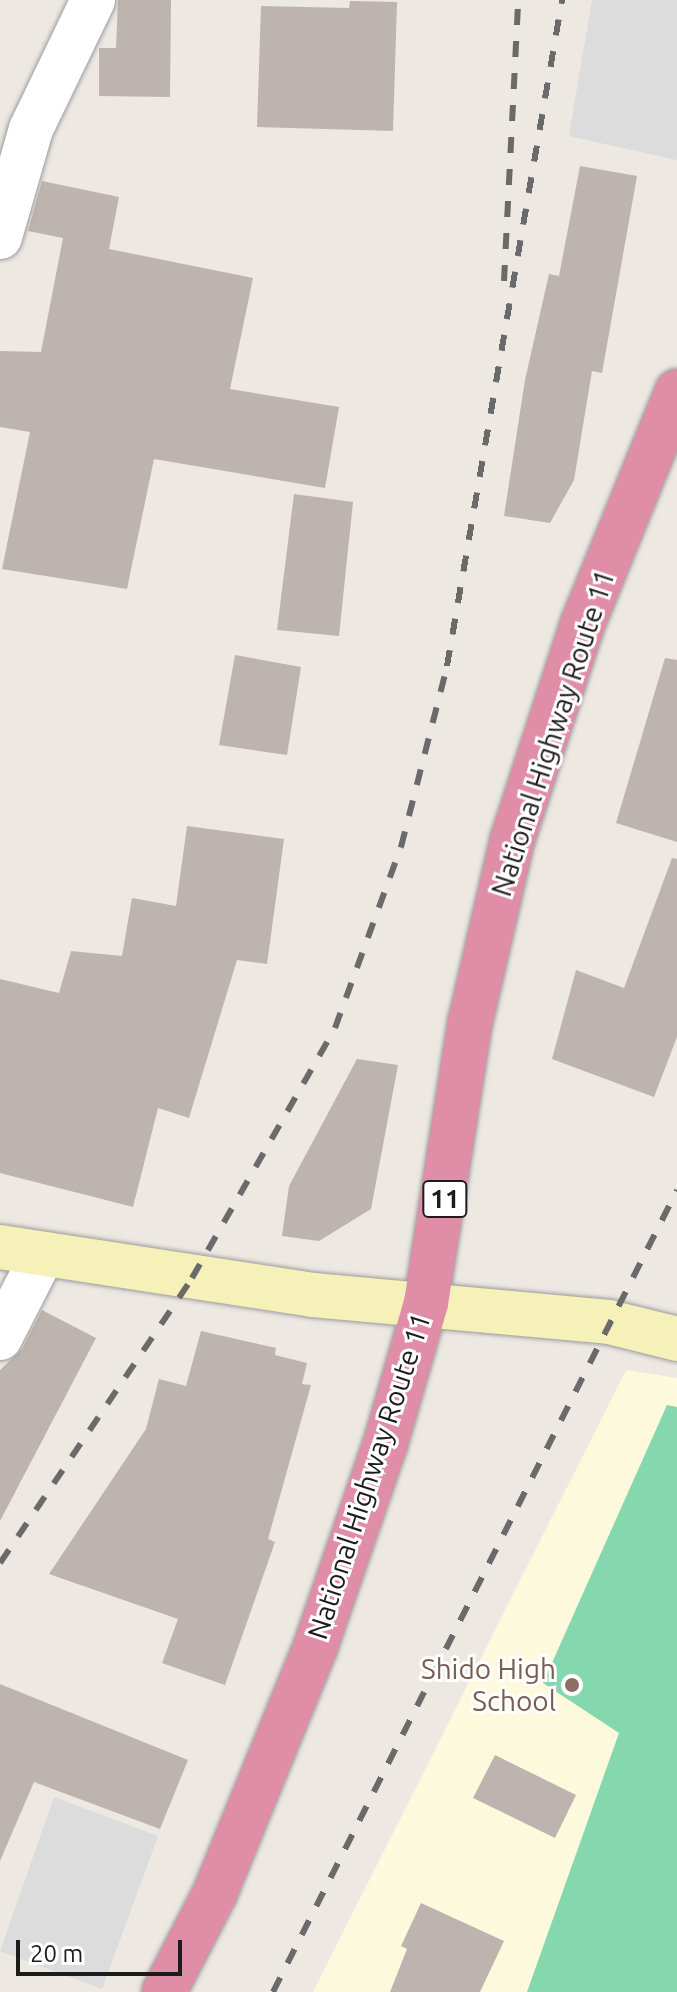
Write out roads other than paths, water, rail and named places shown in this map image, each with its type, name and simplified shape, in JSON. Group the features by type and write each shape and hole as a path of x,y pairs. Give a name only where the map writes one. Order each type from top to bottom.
{"highway":[{"name":"National Highway Route 11","path":"164,1992 215,1893 316,1645 426,1303 470,1023 512,841 583,623 677,391"}],"street":[{"path":"0,237 31,129 93,0"},
{"path":"0,1247 313,1295 609,1322 677,1339"},
{"path":"0,1338 43,1254"}],"railway":[{"path":"504,281 518,0"},
{"path":"0,1563 192,1278 335,1028 401,847 447,666 562,0"},
{"path":"273,1992 677,1190"}],"place":[{"name":"Shido High School","path":"572,1685"}]}
